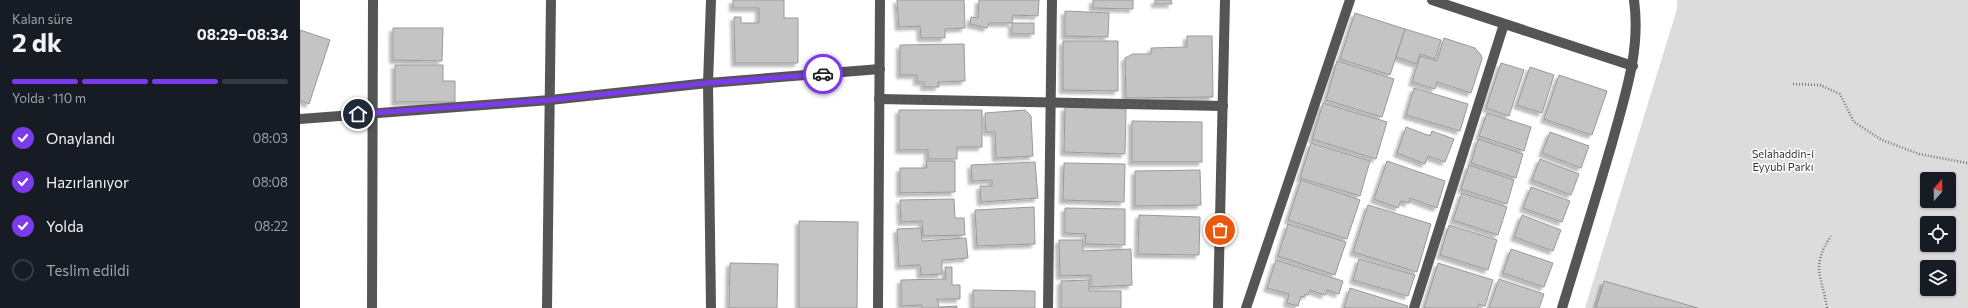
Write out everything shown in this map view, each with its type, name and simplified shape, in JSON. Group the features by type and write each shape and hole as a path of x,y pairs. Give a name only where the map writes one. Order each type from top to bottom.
{"street":[{"path":"372,308 373,0"},
{"path":"547,308 551,0"},
{"path":"711,0 708,83 711,308"},
{"path":"878,308 880,0"},
{"path":"1048,308 1052,0"},
{"path":"1218,308 1225,0"},
{"path":"1246,308 1350,0"},
{"path":"1432,0 1633,66"},
{"path":"1562,308 1603,174 1633,66 1636,13 1634,0"},
{"path":"1414,308 1504,24"},
{"path":"300,119 373,112 550,100 708,83 880,69"},
{"path":"879,99 1223,106"}],"path":[{"path":"1792,84 1820,85 1840,94 1854,122 1882,140 1919,154 1948,161 1967,163"},
{"path":"1827,308 1819,273 1819,259 1821,251 1831,236"}],"green space":[{"name":"Selahaddin-i Eyyubi Parkı","path":"1677,0 1968,0 1968,308 1585,308 1677,9"}],"building":[{"path":"733,0 784,0 784,18 798,18 798,63 735,63 734,17 741,17 741,23 759,23 759,8 733,8"},
{"path":"897,0 964,0 965,28 945,29 945,38 921,38 920,26 899,27"},
{"path":"979,0 1039,0 1038,16 1013,15 1012,23 989,23 987,28 970,24 971,17 978,18"},
{"path":"1093,0 1133,0 1133,9 1093,8"},
{"path":"1155,0 1171,0 1172,4 1155,4"},
{"path":"1065,11 1109,13 1108,37 1065,36"},
{"path":"1355,13 1405,29 1390,75 1340,59"},
{"path":"1012,23 1034,23 1034,34 1012,34"},
{"path":"393,28 443,28 442,61 393,60"},
{"path":"1405,29 1441,40 1435,59 1420,54 1417,64 1396,57"},
{"path":"300,30 330,40 309,104 300,100"},
{"path":"1187,36 1212,36 1213,97 1126,98 1125,58 1133,54 1151,54 1151,48 1187,47"},
{"path":"1444,38 1475,48 1481,55 1482,59 1471,93 1437,82 1435,89 1412,82 1420,56 1437,61"},
{"path":"1063,41 1118,41 1118,91 1063,90"},
{"path":"964,44 965,81 938,82 939,87 924,87 924,82 917,82 917,75 900,75 900,45"},
{"path":"1337,61 1394,79 1382,117 1326,100"},
{"path":"1501,63 1524,70 1509,116 1486,108"},
{"path":"395,65 443,65 443,81 455,81 455,102 395,102"},
{"path":"1530,67 1554,75 1542,113 1517,105"},
{"path":"1559,75 1607,91 1592,135 1544,119"},
{"path":"1414,88 1468,104 1460,131 1406,115"},
{"path":"1323,103 1387,122 1376,159 1312,139"},
{"path":"1065,107 1126,109 1125,154 1064,152"},
{"path":"899,110 982,110 982,147 957,147 957,159 928,159 928,150 899,150"},
{"path":"1025,110 1031,116 1033,156 996,158 995,132 986,132 985,113"},
{"path":"1487,113 1531,127 1524,151 1479,136"},
{"path":"1132,121 1202,122 1202,162 1132,162"},
{"path":"1406,127 1430,136 1432,131 1454,139 1445,162 1428,156 1425,164 1397,153"},
{"path":"1550,132 1589,146 1581,168 1542,153"},
{"path":"1478,139 1523,154 1516,178 1471,163"},
{"path":"1311,143 1370,161 1360,196 1300,178"},
{"path":"1540,159 1579,174 1571,195 1532,180"},
{"path":"926,161 955,161 955,192 900,193 900,168 927,168"},
{"path":"1387,161 1445,181 1437,208 1410,198 1409,203 1401,201 1398,208 1374,199"},
{"path":"1035,162 1038,198 981,202 980,186 992,186 992,180 972,181 971,165"},
{"path":"1064,163 1125,164 1124,202 1063,200"},
{"path":"1469,165 1514,180 1507,204 1461,189"},
{"path":"1200,170 1201,205 1135,206 1135,171"},
{"path":"1301,180 1360,200 1347,239 1288,220"},
{"path":"1531,187 1570,201 1562,222 1523,208"},
{"path":"1462,193 1507,207 1498,235 1453,220"},
{"path":"954,199 955,218 964,218 965,235 923,236 922,221 901,222 900,200"},
{"path":"1368,205 1431,224 1417,272 1353,252"},
{"path":"1034,207 1035,244 977,246 975,210"},
{"path":"1065,208 1125,209 1125,245 1085,244 1086,234 1065,233"},
{"path":"1139,215 1200,217 1199,255 1138,254"},
{"path":"1522,215 1561,230 1553,251 1514,237"},
{"path":"799,221 858,222 857,308 799,308"},
{"path":"1288,224 1346,242 1335,275 1278,256"},
{"path":"1449,225 1497,240 1488,270 1440,255"},
{"path":"921,228 922,241 966,238 968,258 942,260 942,274 921,275 920,265 899,266 897,229"},
{"path":"1059,240 1083,240 1083,251 1131,249 1132,285 1091,287 1091,275 1060,276"},
{"path":"1511,249 1553,263 1544,287 1503,273"},
{"path":"1359,259 1415,275 1408,296 1353,280"},
{"path":"1276,260 1343,281 1339,294 1327,290 1325,295 1310,290 1308,295 1305,294 1304,297 1301,296 1298,306 1287,303 1289,294 1267,288"},
{"path":"730,263 778,264 777,308 729,308"},
{"path":"1438,263 1493,280 1485,306 1479,304 1477,308 1424,308"},
{"path":"945,267 952,267 952,285 960,285 960,299 937,299 939,307 957,306 957,308 922,308 922,305 901,306 901,280 946,279"},
{"path":"1499,279 1544,294 1539,308 1489,308"},
{"path":"1089,280 1089,291 1121,291 1121,308 1061,308 1061,281"},
{"path":"1604,281 1698,308 1596,308"},
{"path":"1350,288 1408,306 1407,308 1344,308"},
{"path":"973,290 1035,291 1035,308 973,308"}],"way so far":[{"path":"823,74 880,69 879,99 1223,106 1220,230"}],"route":[{"path":"358,114 550,100 708,83 823,74"}]}
